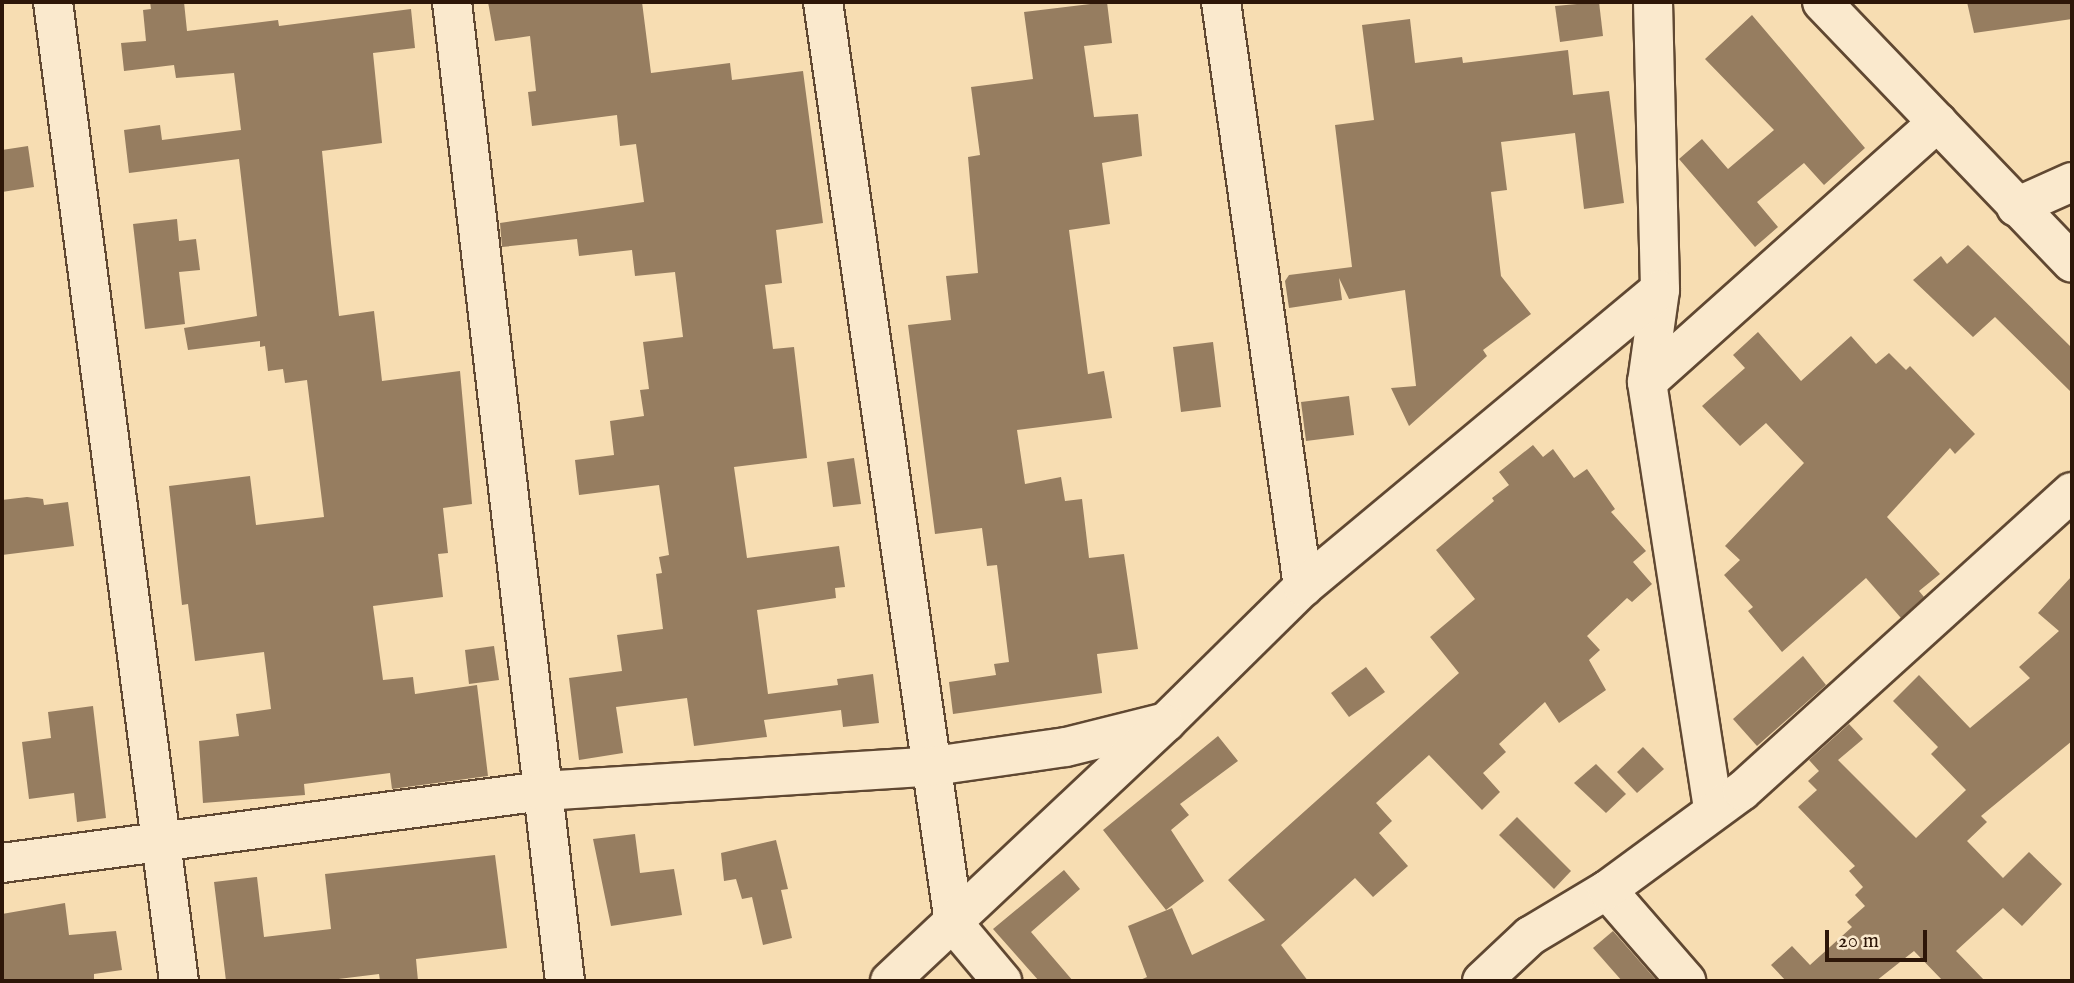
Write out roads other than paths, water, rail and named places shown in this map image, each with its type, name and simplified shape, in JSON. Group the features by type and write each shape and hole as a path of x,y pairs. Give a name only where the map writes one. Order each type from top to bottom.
{"street":[{"path":"53,2 179,981"},
{"path":"452,2 565,981"},
{"path":"823,2 878,410 934,766 954,924 1002,981"},
{"path":"1221,2 1303,587"},
{"path":"1653,2 1660,290 1647,382 1713,810"},
{"path":"1822,2 1938,122 2015,207 2072,263"},
{"path":"1647,382 1938,122"},
{"path":"2015,207 2072,182"},
{"path":"890,981 954,924 1166,722 1303,587 1660,290"},
{"path":"1482,981 1530,936 1607,890 1742,791 2072,492"},
{"path":"2,863 542,791 934,766 1066,747 1166,722"},
{"path":"1607,890 1686,981"}]}
